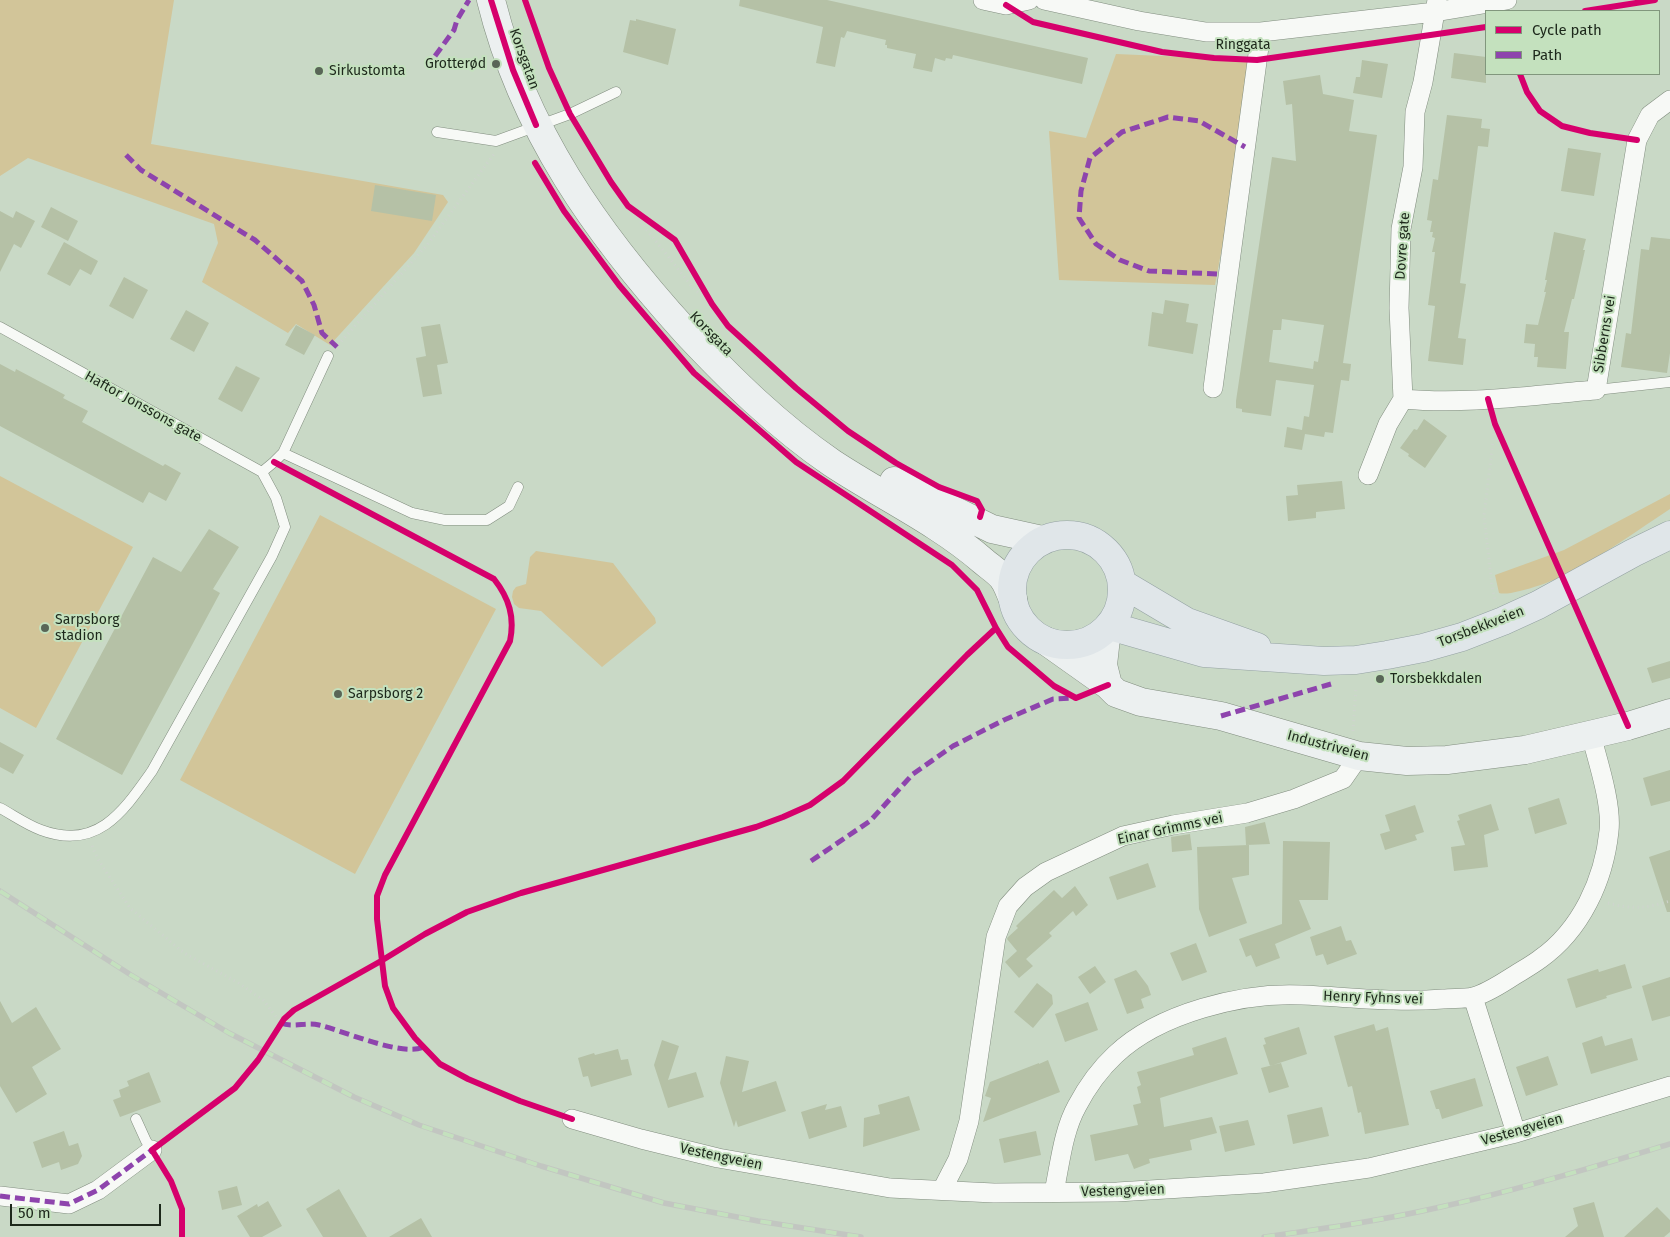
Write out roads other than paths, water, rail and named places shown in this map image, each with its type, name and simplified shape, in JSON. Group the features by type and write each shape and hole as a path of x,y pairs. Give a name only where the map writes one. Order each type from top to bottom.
{"main road":[{"name":"Torsbekkveien","path":"1633,553 1670,524"},
{"path":"1059,535 1077,535 1094,541 1108,552 1118,567 1123,584 1122,599 1118,613 1108,627 1094,639 1078,644 1062,645 1046,641 1030,631 1024,624 1019,617 1013,599 1012,582 1018,565 1028,551 1042,540 1059,535"},
{"name":"Torsbekkveien","path":"1108,627 1204,653 1324,661 1356,660 1423,648 1462,637 1538,605 1670,535"},
{"name":"Torsbekkveien","path":"1123,584 1187,622 1287,658"}],"street":[{"name":"Korsgatan","path":"491,0 513,70 544,123"},
{"name":"Korsgata","path":"508,0 544,123 564,174 602,233 660,303 725,374 777,421 832,462 964,545 1004,579 1013,599"},
{"path":"983,0 1006,3 1029,0"},
{"name":"Ringgata","path":"1044,0 1139,21 1206,32 1260,32 1436,6 1507,0"},
{"name":"Dovre gate","path":"1403,399 1399,308 1401,230 1413,167 1415,112 1423,82 1436,6"},
{"path":"1213,388 1260,32"},
{"name":"Sibberns vei","path":"1403,399 1428,401 1488,399 1596,390 1637,140 1650,115 1670,100"},
{"name":"Korsgata","path":"544,123 601,203 670,291 750,374 793,412 836,445 876,471 923,496 992,529 1042,540"},
{"path":"1368,475 1388,424 1403,399"},
{"path":"1108,627 1103,665 1108,685"},
{"name":"Industriveien","path":"1046,641 1108,685 1116,694 1141,702 1221,716 1356,755 1408,761 1447,760 1525,750 1670,714"},
{"name":"Henry Fyhns vei","path":"1054,1192 1066,1136 1076,1107 1094,1078 1116,1054 1145,1033 1175,1017 1254,996 1299,995 1411,1002 1473,997 1496,987 1541,958 1564,937 1583,911 1591,898 1602,870 1610,830 1606,792 1591,735"},
{"name":"Einar Grimms vei","path":"942,1190 958,1159 969,1121 996,937 1008,906 1026,886 1046,872 1122,836 1173,825 1247,813 1294,799 1342,779 1356,755"},
{"path":"1473,997 1516,1133"},
{"name":"Vestengveien","path":"572,1119 641,1139 718,1158 890,1188 994,1193 1117,1192 1264,1183 1369,1168 1516,1133 1670,1086"},
{"path":"0,1196 69,1204 98,1190 152,1150"}],"lane":[{"path":"437,132 496,141 570,114 616,92"},
{"name":"Haftor Jonssons gate","path":"0,327 262,472"},
{"path":"0,808 39,830 57,835 81,836 98,830 114,820 135,796 152,771 272,556 285,527 276,498 262,472 283,452 328,356"},
{"path":"1596,390 1670,382"},
{"path":"283,452 412,513 445,520 487,520 509,506 518,487"},
{"path":"136,1119 152,1150"}],"railway":[{"path":"0,891 131,975 229,1033 354,1097 419,1125 541,1166 664,1203 758,1221 861,1237"},
{"path":"1264,1237 1415,1213 1495,1194 1670,1144"}],"place":[{"name":"Grotterød","path":"496,64"},
{"name":"Sirkustomta","path":"319,71"},
{"name":"Sarpsborg stadion","path":"45,628"},
{"name":"Torsbekkdalen","path":"1380,679"},
{"name":"Sarpsborg 2","path":"338,694"}]}
